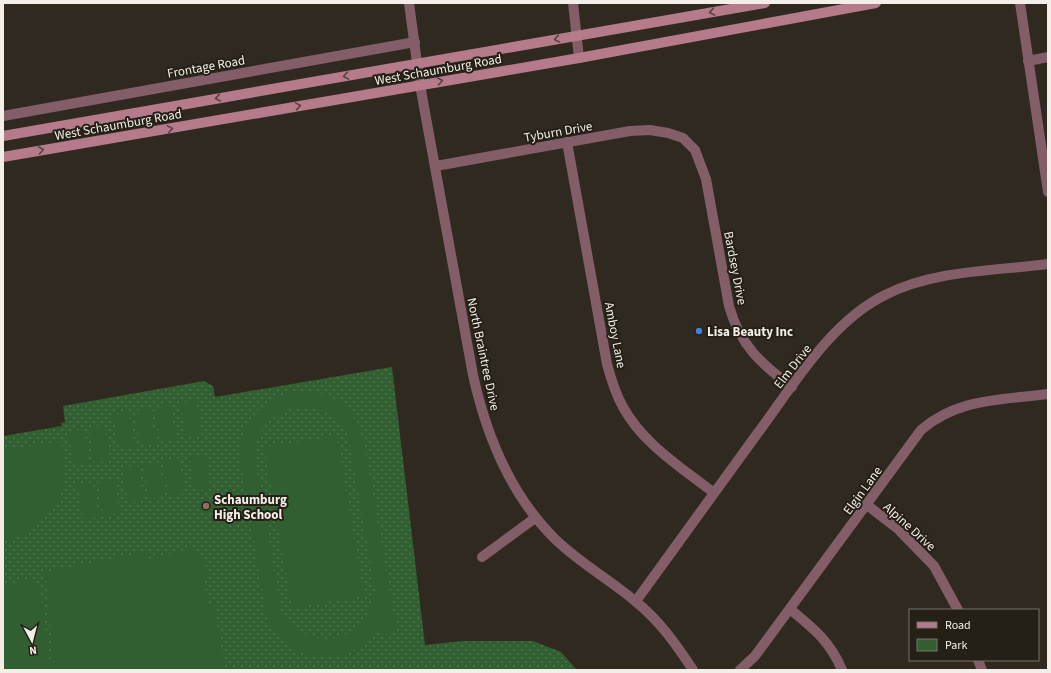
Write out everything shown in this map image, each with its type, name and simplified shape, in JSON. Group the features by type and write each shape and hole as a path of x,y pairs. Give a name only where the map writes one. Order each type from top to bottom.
{"main road":[{"name":"West Schaumburg Road","path":"3,136 765,3"},
{"name":"West Schaumburg Road","path":"3,157 579,58 876,3"}],"street":[{"name":"North Braintree Drive","path":"409,3 420,85 473,375 481,409 491,437 518,493 535,518 570,552 636,601 670,636 693,670"},
{"path":"573,3 579,58"},
{"path":"1020,3 1048,186"},
{"name":"Frontage Road","path":"3,116 414,42"},
{"path":"1028,61 1048,57"},
{"name":"Tyburn Drive","path":"436,166 630,131 643,130 668,133 683,138"},
{"name":"Bardsey Drive","path":"683,138 695,150 706,179 729,306 735,324 744,343 757,358 769,370 792,387"},
{"name":"Amboy Lane","path":"567,142 607,364 614,389 623,408 637,428 659,450 714,493"},
{"name":"Elm Drive","path":"636,601 792,387 841,326 868,305 885,295 904,287 942,277 1048,264"},
{"name":"Elgin Lane","path":"740,670 755,656 921,430 933,420 959,407 974,403 1048,394"},
{"name":"Alpine Drive","path":"867,505 898,529 934,566 957,609"},
{"path":"482,557 535,518"},
{"path":"790,609 819,633 829,644 842,670"}],"green space":[{"path":"392,367 425,645 463,641 533,641 561,652 577,670 3,670 3,436 62,426 61,423 65,422 63,406 204,381 213,386 215,397"},
{"path":"293,392 307,392 330,397 347,409 354,418 364,442 397,632 383,635 381,627 367,642 351,651 333,656 316,656 299,651 284,641 272,627 265,608 240,457 243,433 248,423 261,407 281,396","holes":["308,407 322,410 340,422 348,435 375,589 371,607 363,622 351,632 337,638 322,638 307,635 293,625 281,611 255,458 255,448 258,439 267,424 274,418 291,409"]},
{"path":"196,401 202,435 186,438 180,403"},
{"path":"170,405 176,439 160,442 154,407"},
{"path":"150,409 156,443 140,446 134,411"},
{"path":"129,412 135,447 119,449 113,415"},
{"path":"105,425 110,460 94,463 89,428"},
{"path":"84,429 90,464 74,466 68,432"},
{"path":"337,436 364,596 292,608 264,447"},
{"path":"61,441 65,474 63,487 53,509 36,526 3,542 3,450"},
{"path":"205,454 211,489 195,491 189,456"},
{"path":"179,458 185,493 169,496 163,461"},
{"path":"159,462 165,497 149,499 143,465"},
{"path":"138,465 144,500 128,503 122,468"},
{"path":"114,479 120,513 103,516 98,481"},
{"path":"93,482 99,517 83,519 77,485"},
{"path":"190,549 204,558 208,579 204,580 208,604 214,604 225,670 56,670 54,666 45,572 145,552 149,559 169,556 171,552"},
{"path":"26,580 40,584 51,670 3,670 3,585"}],"place":[{"name":"Lisa Beauty Inc","path":"699,331"},
{"name":"Schaumburg High School","path":"206,506"}]}
